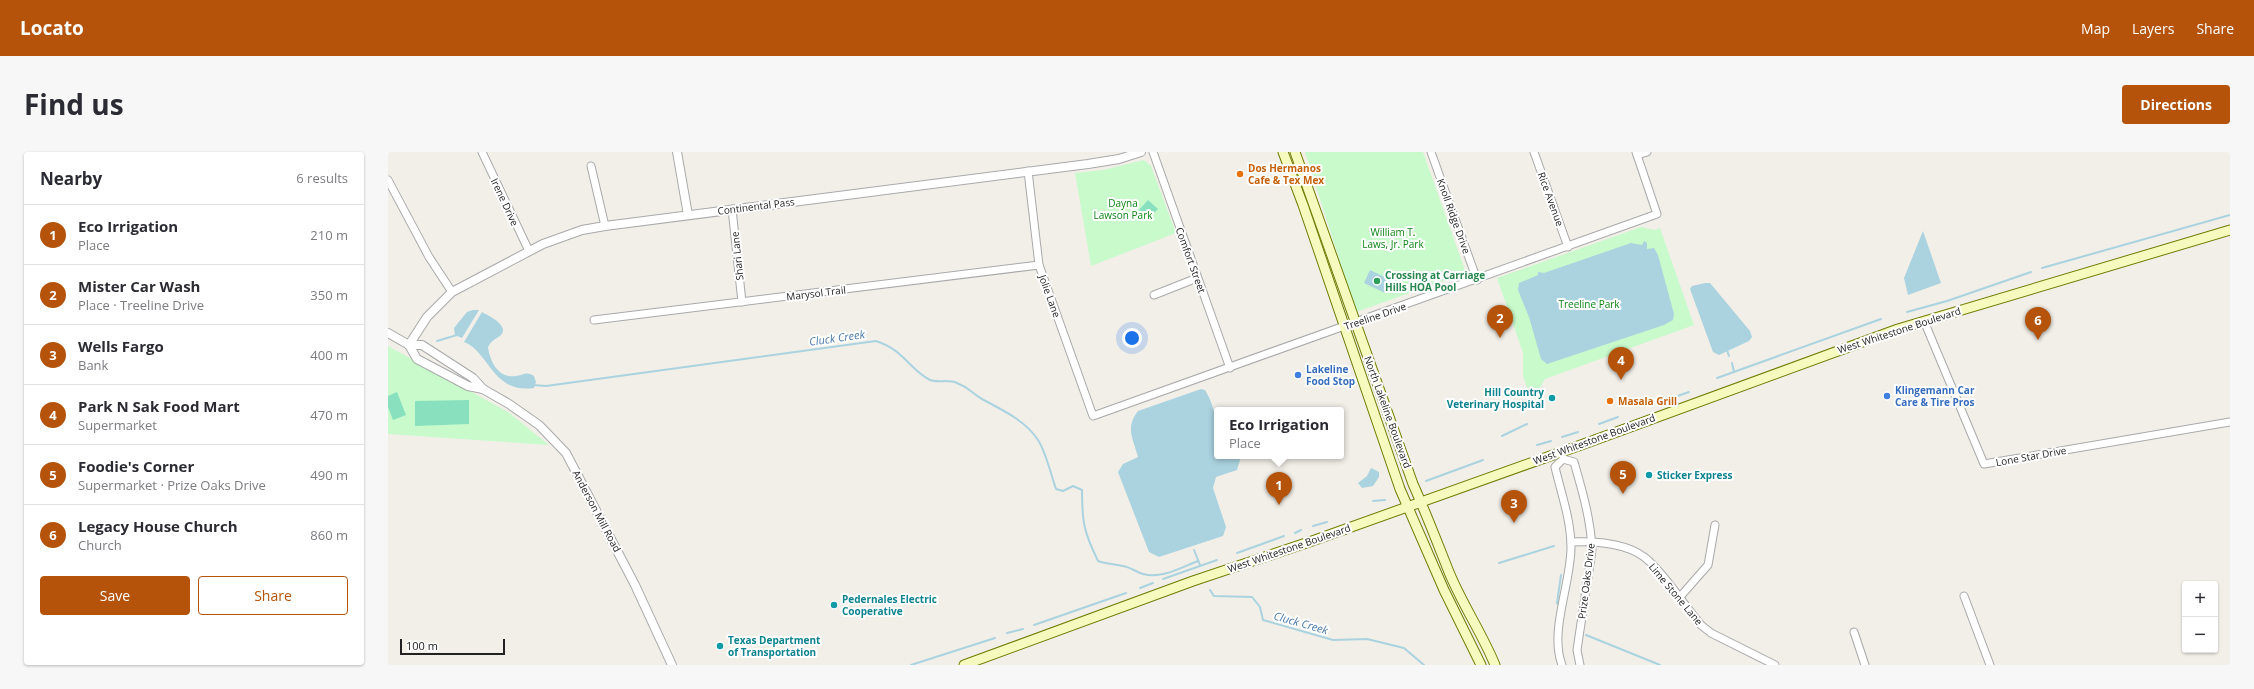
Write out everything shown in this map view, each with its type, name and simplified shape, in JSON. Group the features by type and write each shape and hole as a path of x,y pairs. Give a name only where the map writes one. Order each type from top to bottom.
{"main road":[{"name":"North Lakeline Boulevard","path":"1283,152 1345,326 1400,488 1444,590 1481,665"},
{"name":"North Lakeline Boulevard","path":"1295,152 1421,502 1449,572 1484,639 1495,665"},
{"name":"West Whitestone Boulevard","path":"964,665 1187,583 1562,455 1788,368 1924,321 2230,230"}],"street":[{"name":"Irene Drive","path":"482,152 529,251"},
{"path":"677,152 688,215"},
{"name":"Continental Pass","path":"409,345 426,317 452,292 529,251 562,237 605,226 1119,160 1141,152"},
{"name":"Comfort Street","path":"1153,152 1230,368"},
{"name":"Knoll Ridge Drive","path":"1431,152 1477,280"},
{"name":"Rice Avenue","path":"1534,152 1568,247"},
{"path":"1636,154 1647,152"},
{"name":"Treeline Drive","path":"1094,416 1477,280 1657,214 1636,154"},
{"path":"590,166 605,226"},
{"name":"Jolie Lane","path":"1028,171 1039,265 1094,416"},
{"path":"388,180 429,257 452,292"},
{"name":"Shari Lane","path":"732,210 742,302"},
{"name":"Marysol Trail","path":"594,320 1039,265"},
{"path":"1154,295 1197,278"},
{"name":"Lone Star Drive","path":"1924,321 1984,464 2230,422"},
{"name":"Anderson Mill Road","path":"388,333 409,345 422,345 473,378 483,389 509,404 539,425 566,453 635,585 672,665"},
{"name":"Anderson Mill Road","path":"409,345 417,359 468,386 483,389"},
{"name":"Prize Oaks Drive","path":"1562,665 1557,642 1570,565 1571,542 1569,520 1555,467 1562,455 1574,462 1582,491 1592,541 1592,550 1577,650 1580,665"},
{"path":"1679,598 1708,565 1715,526"},
{"name":"Lime Stone Lane","path":"1571,542 1592,541 1633,551 1650,561 1701,625 1711,633 1775,665"},
{"path":"1964,596 1990,665"},
{"path":"1854,632 1865,665"}],"green space":[{"name":"William T. Laws, Jr. Park","path":"1305,152 1423,152 1466,273 1356,312"},
{"name":"Dayna Lawson Park","path":"1144,160 1151,166 1176,233 1091,266 1075,173 1103,170"},
{"path":"1148,200 1158,209 1149,218 1139,210"},
{"name":"Treeline Park","path":"1641,227 1654,230 1660,228 1694,325 1545,379 1532,402 1523,376 1523,353 1497,278"},
{"path":"388,346 508,412 549,445 388,434"},
{"path":"397,392 406,415 393,420 388,407 388,396"},
{"path":"469,400 469,424 415,426 415,401"}],"water":[{"path":"1923,231 1941,283 1908,295 1904,278"},
{"name":"Treeline Park","path":"1644,241 1647,243 1647,249 1654,248 1658,255 1674,314 1673,320 1664,325 1547,364 1541,359 1529,317 1518,290 1519,283 1538,275 1538,272 1544,273 1631,243 1642,245"},
{"name":"Crossing at Carriage Hills HOA Pool","path":"1370,270 1391,280 1385,293 1364,283"},
{"path":"1710,283 1750,331 1752,337 1749,341 1719,355 1713,352 1690,289 1692,286"},
{"path":"479,310 462,338 455,335 454,328 467,312"},
{"path":"482,312 498,322 503,329 500,336 488,347 496,368 504,375 516,376 527,374 534,376 536,382 534,388 520,388 509,385 493,371 480,354 464,342"},
{"path":"1201,389 1205,390 1214,411 1214,459 1240,460 1237,470 1216,477 1213,488 1226,527 1223,536 1159,557 1149,552 1118,472 1123,464 1138,457 1132,439 1131,428 1134,417 1138,411"},
{"path":"1371,468 1379,472 1379,477 1373,486 1362,488 1358,483 1367,476"}],"waterway":[{"path":"2042,268 2230,215"},
{"path":"1907,312 1947,301 2031,272"},
{"path":"1717,378 1881,319"},
{"name":"Cluck Creek","path":"437,341 457,335"},
{"name":"Cluck Creek","path":"533,385 546,386 876,341 900,354 917,371 930,380 951,381 961,385 978,397 1013,416 1027,427 1041,445 1056,489 1063,491 1073,486 1082,490 1083,519 1087,534 1098,561 1126,567 1140,573 1150,575 1171,572 1198,561"},
{"path":"1727,350 1729,356"},
{"path":"1732,363 1734,372"},
{"path":"1669,399 1689,392"},
{"path":"1599,424 1618,417"},
{"path":"1502,436 1527,424"},
{"path":"1562,437 1578,432"},
{"path":"1537,445 1551,441"},
{"path":"1426,481 1483,460"},
{"path":"1373,501 1385,500"},
{"path":"1313,526 1327,522"},
{"path":"1295,533 1301,530"},
{"path":"1237,553 1284,536"},
{"path":"1499,563 1554,546"},
{"name":"Cluck Creek","path":"1194,550 1200,565"},
{"path":"1163,579 1217,560"},
{"path":"1560,606 1557,603 1561,575"},
{"path":"1140,588 1153,583"},
{"name":"Cluck Creek","path":"1210,590 1214,596 1252,597 1260,607 1263,620 1333,640 1367,639 1404,648 1424,665"},
{"path":"1034,625 1126,593"},
{"path":"1007,633 1023,629"},
{"path":"1586,635 1660,665"},
{"path":"911,665 995,638"}],"place":[{"name":"Dos Hermanos Cafe & Tex Mex","path":"1240,174"},
{"name":"Crossing at Carriage Hills HOA Pool","path":"1377,281"},
{"name":"Mister Car Wash","path":"1500,338"},
{"name":"Legacy House Church","path":"2038,340"},
{"name":"Lakeline Food Stop","path":"1298,375"},
{"name":"Park N Sak Food Mart","path":"1621,380"},
{"name":"Klingemann Car Care & Tire Pros","path":"1887,396"},
{"name":"Hill Country Veterinary Hospital","path":"1552,398"},
{"name":"Masala Grill","path":"1610,401"},
{"name":"Sticker Express","path":"1649,475"},
{"name":"Foodie's Corner","path":"1623,494"},
{"name":"Eco Irrigation","path":"1279,505"},
{"name":"Wells Fargo","path":"1514,523"},
{"name":"Pedernales Electric Cooperative","path":"834,605"},
{"name":"Texas Department of Transportation","path":"720,646"}]}
